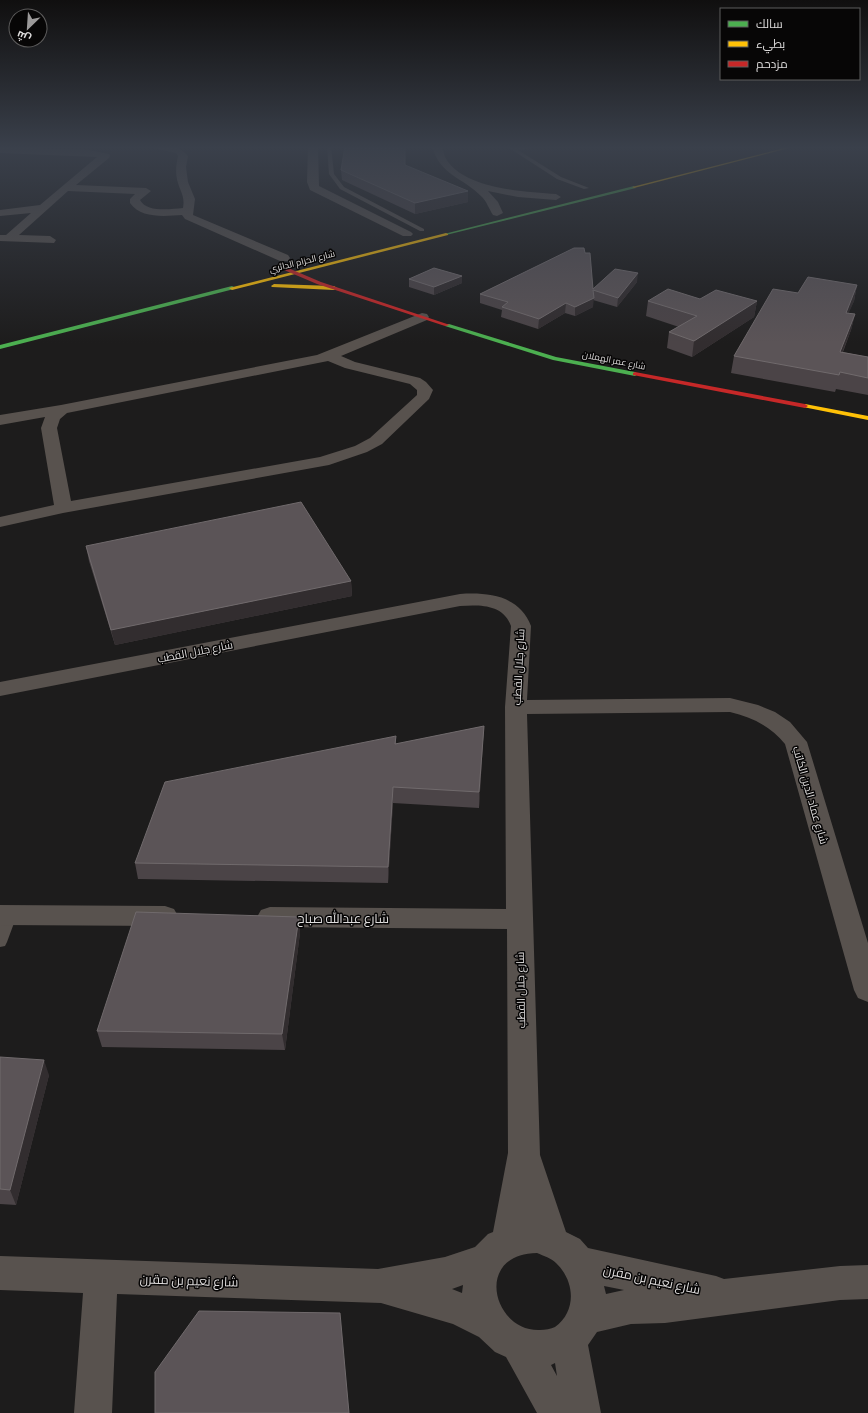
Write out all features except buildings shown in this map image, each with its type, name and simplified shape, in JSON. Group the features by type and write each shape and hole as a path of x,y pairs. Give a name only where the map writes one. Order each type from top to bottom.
{"main road":[{"path":"391,238 501,212"},
{"name":"شارع الحزام الدائري","path":"0,347 535,212"},
{"path":"339,270 345,264 357,257"},
{"name":"شارع عمر الهملان","path":"281,264 307,270 341,282 363,296"},
{"name":"شارع عمر الهملان","path":"281,264 293,273 334,288 363,296 422,317 555,359 868,418"},
{"path":"232,289 290,286 334,288"}],"street":[{"path":"5,238 38,212"},
{"path":"188,212 189,217 194,220 281,264"},
{"path":"362,212 407,234"},
{"path":"5,238 50,240"},
{"path":"0,420 62,410 85,404 329,356 422,317"},
{"path":"0,522 63,508 323,461 361,449 376,441 424,396 425,390 422,385 415,381 350,365 329,356"},
{"path":"62,410 54,417 49,428 63,508"},
{"name":"شارع جلال القطب","path":"0,689 474,599 501,604 514,611 520,617 521,626 516,707 518,919 524,1153 498,1251"},
{"name":"شارع عماد الدين الكاتب","path":"516,707 730,705 751,709 770,717 780,725 796,742 865,968 868,990"},
{"path":"5,915 185,916"},
{"name":"شارع عبدالله صباح","path":"249,917 518,919"},
{"name":"شارع جلال القطب","path":"524,1153 565,1252"},
{"path":"537,1237 565,1252 585,1277 589,1293 587,1310 577,1328 554,1346 536,1349 518,1345 502,1337 490,1323 481,1307 479,1290 481,1273 498,1251 520,1238 537,1237"},
{"name":"شارع نعيم بن مقرن","path":"0,1273 101,1278 378,1286 445,1274 498,1251"},
{"name":"شارع نعيم بن مقرن","path":"565,1252 726,1296"},
{"path":"93,1413 101,1278"},
{"name":"شارع نعيم بن مقرن","path":"577,1328 631,1306 665,1305 726,1296 840,1283 868,1282"},
{"name":"شارع نعيم بن مقرن","path":"378,1286 457,1308 490,1323"},
{"path":"577,1328 582,1413"},
{"path":"518,1345 558,1413"}],"lane":[{"path":"388,212 422,230"},
{"path":"0,942 5,915"}],"traffic: fast":[{"path":"446,234 534,212"},
{"path":"0,347 232,288"},
{"path":"447,325 555,359 635,374"}],"traffic: slow":[{"path":"232,288 446,234"},
{"path":"274,286 334,288"},
{"path":"805,406 868,418"}],"traffic: jam":[{"path":"279,266 319,283 447,325"},
{"path":"635,374 805,406"}]}
